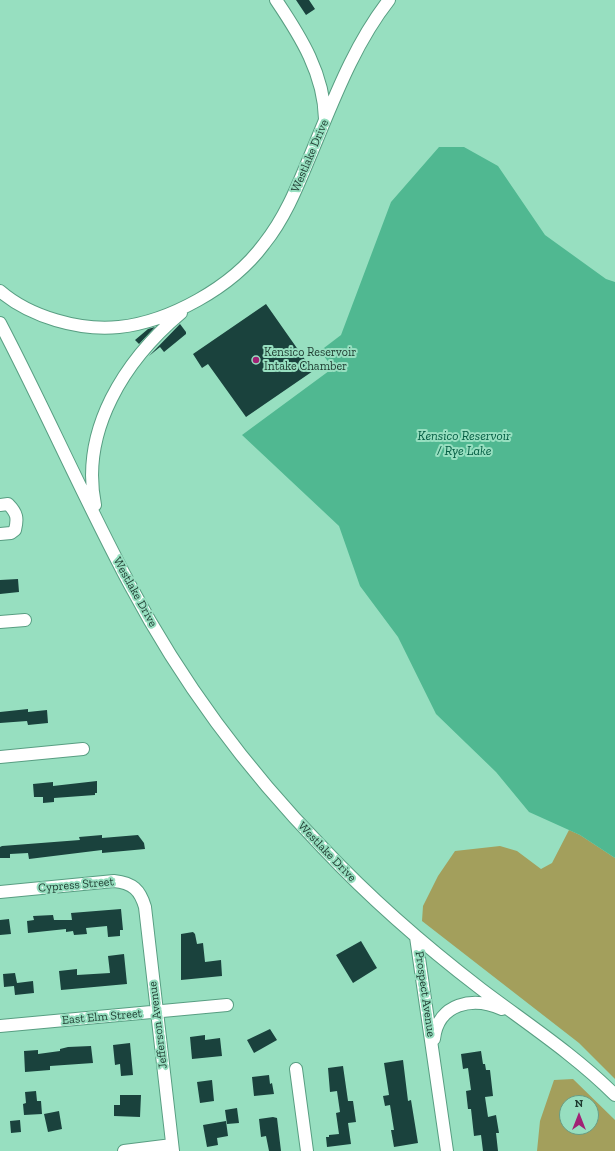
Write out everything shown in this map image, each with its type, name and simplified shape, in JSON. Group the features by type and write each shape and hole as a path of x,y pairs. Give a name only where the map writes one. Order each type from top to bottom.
{"street":[{"path":"276,0 300,37 316,69 322,93 325,122"},
{"name":"Westlake Drive","path":"110,546 96,511 92,490 91,468 94,446 100,424 122,380 148,343 165,326 249,262 265,243 289,203 356,55 385,3"},
{"name":"Westlake Drive","path":"0,291 21,305 63,322 108,328 135,325 161,318 208,294"},
{"name":"Westlake Drive","path":"0,323 130,585 155,628 219,725 272,792 351,877 416,937 584,1068 615,1095"},
{"path":"0,534 10,533 15,530 18,520 15,511 8,504 1,503"},
{"path":"0,622 24,620"},
{"path":"0,756 83,749"},
{"name":"Cypress Street","path":"0,892 114,881 132,885 138,890 143,900"},
{"name":"Jefferson Avenue","path":"143,900 173,1148"},
{"name":"Prospect Avenue","path":"416,937 447,1151"},
{"name":"Prospect Avenue","path":"433,1050 435,1030 440,1019 448,1011 459,1005 470,1002 483,1003 497,1006 517,1015"},
{"name":"East Elm Street","path":"0,1026 227,1005"},
{"path":"296,1069 307,1151"},
{"path":"124,1151 173,1148"}],"shaded area":[{"path":"569,830 580,835 615,858 615,1079 579,1043 422,921 423,906 438,876 455,851 500,846 517,851 541,869 552,863"},
{"path":"573,1079 589,1095 559,1095 559,1135 599,1135 599,1104 615,1120 615,1151 537,1151 540,1121 554,1080"}],"water":[{"name":"Kensico Reservoir / Rye Lake","path":"439,147 464,147 498,166 545,235 606,279 615,282 615,858 580,835 529,812 496,772 436,714 398,637 360,586 339,526 242,435 333,368 320,351 341,335 391,202"}],"building":[{"path":"296,0 309,0 315,9 306,15"},
{"name":"Kensico Reservoir Intake Chamber","path":"266,304 313,371 246,417 208,364 202,368 193,354"},
{"path":"180,324 186,334 164,352 160,347 149,356"},
{"path":"155,327 139,344 135,340 148,329"},
{"path":"18,579 19,592 0,594 0,580"},
{"path":"28,709 28,712 47,710 48,723 28,725 27,721 0,723 0,712"},
{"path":"97,781 97,793 95,793 95,795 54,798 54,802 43,803 43,797 34,797 33,784 53,782 53,786"},
{"path":"102,835 102,838 138,835 144,843 145,849 102,853 102,850 29,859 28,853 10,854 10,858 0,858 0,847 2,846 80,840 79,837"},
{"path":"121,909 123,930 120,930 120,936 108,937 107,926 86,928 87,934 74,935 73,931 66,932 66,929 28,933 27,921 34,920 33,916 53,915 54,920 72,920 71,913"},
{"path":"9,919 11,934 0,935 0,920"},
{"path":"193,932 195,934 197,944 203,943 205,962 221,960 222,976 181,980 181,934"},
{"path":"361,941 377,968 353,983 336,955"},
{"path":"124,954 127,984 61,990 59,971 77,969 77,975 110,973 108,956"},
{"path":"15,973 17,983 33,981 34,993 15,995 14,986 4,987 3,974"},
{"path":"270,1029 277,1040 254,1053 247,1040"},
{"path":"205,1035 205,1040 220,1038 222,1056 192,1059 190,1037"},
{"path":"130,1043 133,1075 121,1076 120,1064 115,1065 113,1045"},
{"path":"91,1046 93,1063 50,1066 50,1070 25,1072 24,1051 38,1050 38,1054 60,1051 60,1049 68,1047"},
{"path":"481,1051 483,1064 485,1064 486,1070 490,1070 493,1096 485,1097 488,1117 496,1115 499,1133 496,1133 498,1151 483,1151 481,1135 474,1136 471,1109 468,1109 466,1091 471,1090 468,1068 463,1069 461,1054"},
{"path":"403,1060 408,1101 411,1100 418,1143 394,1147 391,1130 394,1130 390,1105 385,1106 383,1096 389,1095 384,1063"},
{"path":"343,1066 348,1101 353,1101 356,1122 348,1123 351,1144 327,1147 326,1137 329,1137 329,1135 339,1134 336,1113 340,1112 337,1091 330,1092 328,1068"},
{"path":"269,1075 270,1084 272,1083 274,1094 254,1096 252,1077"},
{"path":"212,1080 214,1101 200,1103 197,1082"},
{"path":"36,1091 37,1101 41,1101 42,1114 24,1115 23,1104 26,1103 25,1092"},
{"path":"120,1095 141,1095 140,1117 114,1116 114,1105 120,1105"},
{"path":"237,1108 239,1123 227,1124 225,1110"},
{"path":"59,1111 62,1129 48,1132 44,1114"},
{"path":"273,1117 277,1118 281,1151 269,1151 266,1136 261,1137 259,1119"},
{"path":"20,1120 21,1132 11,1133 10,1121"},
{"path":"226,1121 228,1136 217,1138 218,1145 207,1147 203,1125"}],"place":[{"name":"Kensico Reservoir Intake Chamber","path":"256,360"}]}
